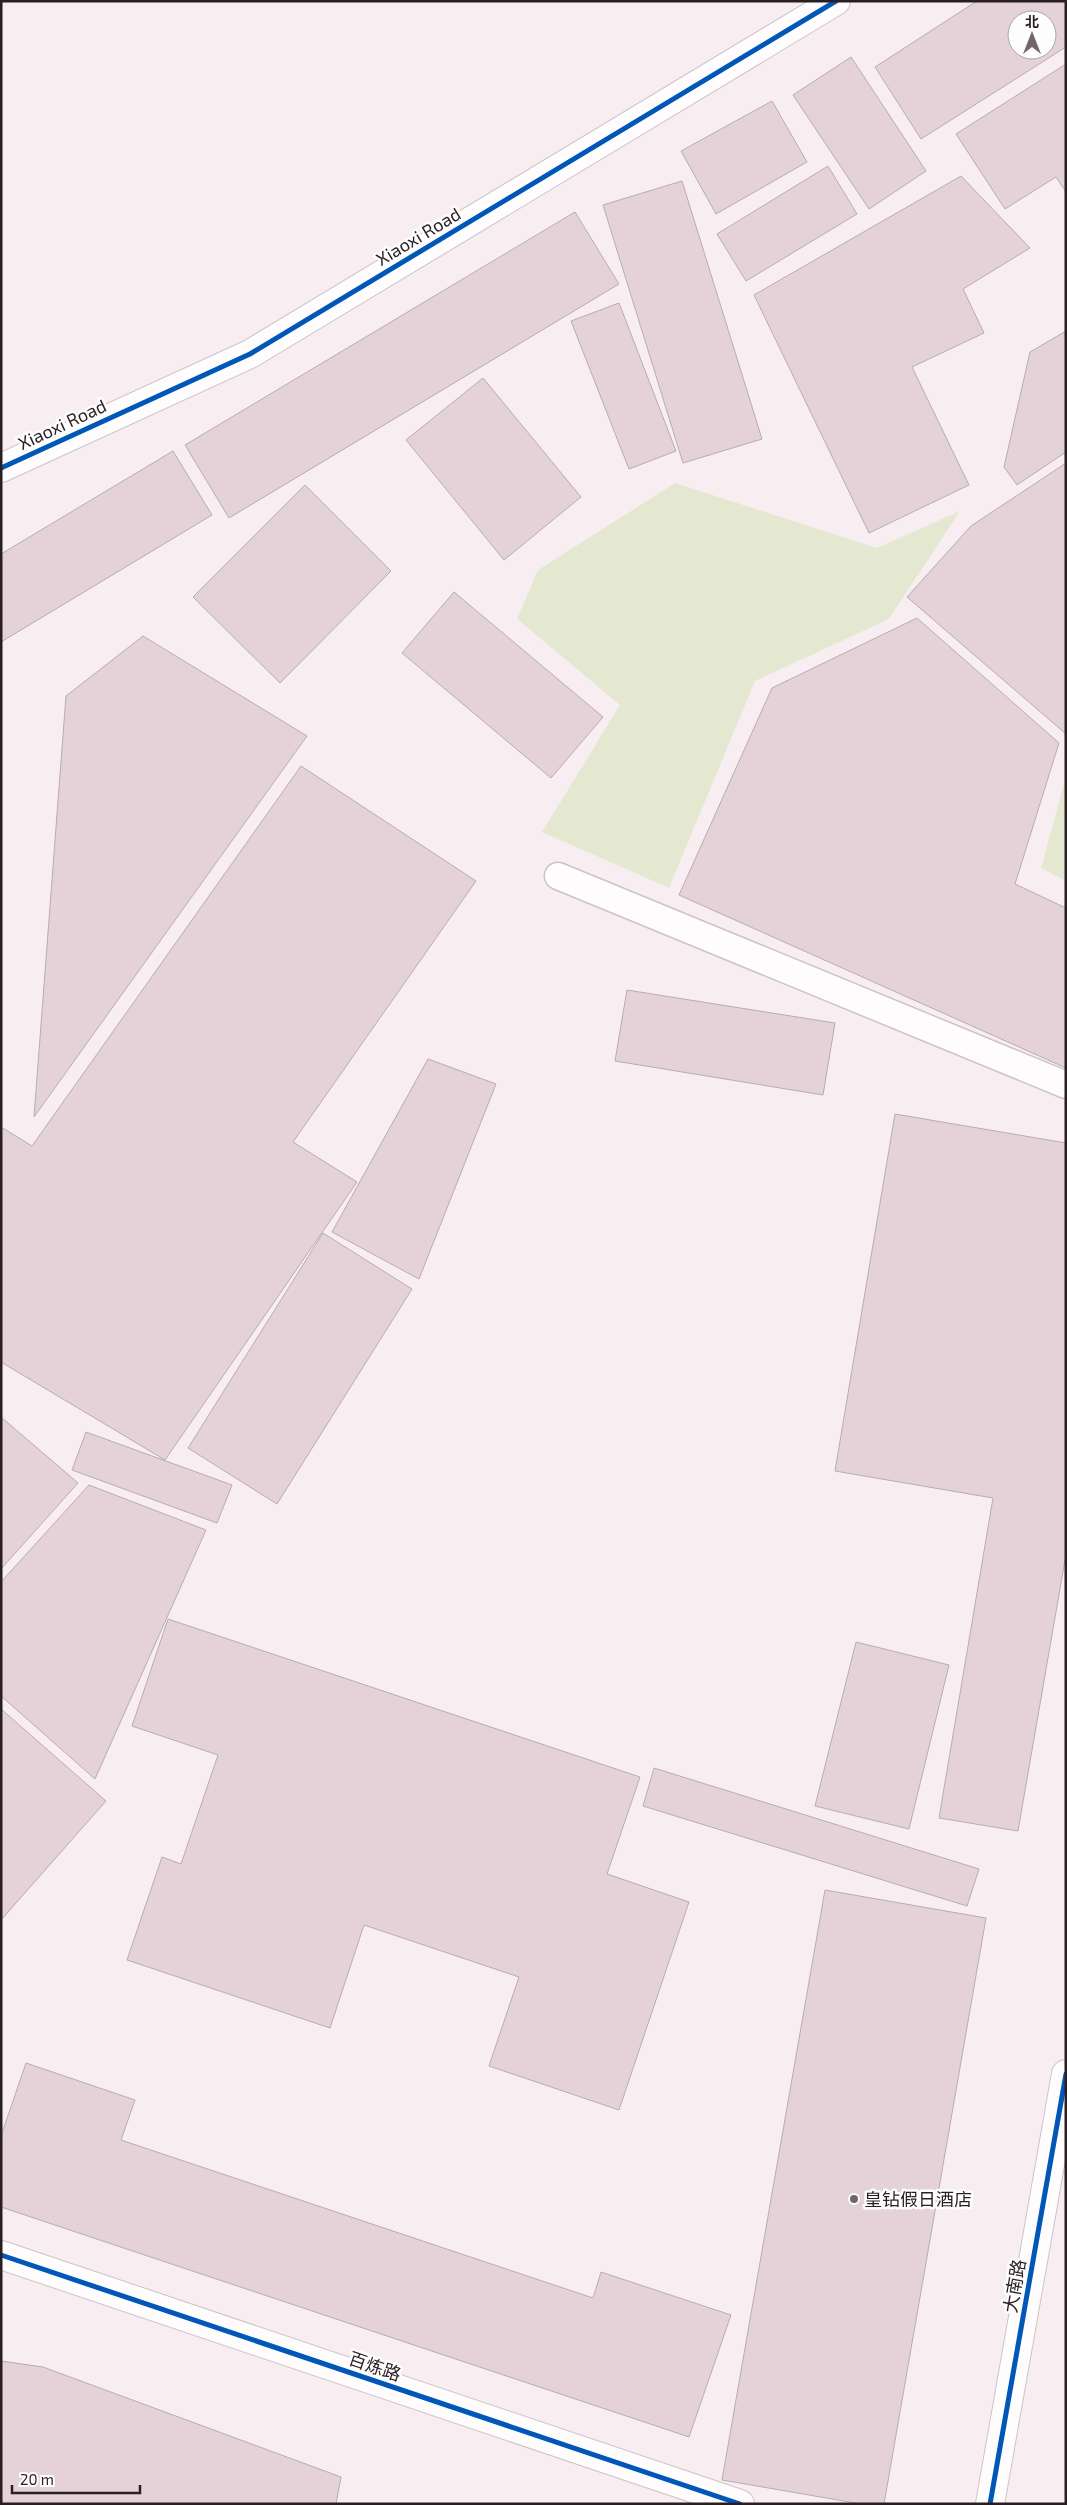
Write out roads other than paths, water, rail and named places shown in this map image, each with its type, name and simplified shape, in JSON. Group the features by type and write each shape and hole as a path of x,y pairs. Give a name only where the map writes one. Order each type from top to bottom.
{"street":[{"name":"Xiaoxi Road","path":"1,468 250,354 836,1"},
{"name":"大南路","path":"990,2504 1065,2084"},
{"name":"百炼路","path":"1,2255 740,2504"}],"lane":[{"path":"558,876 1066,1085"}],"place":[{"name":"皇钻假日酒店","path":"854,2199"}]}
